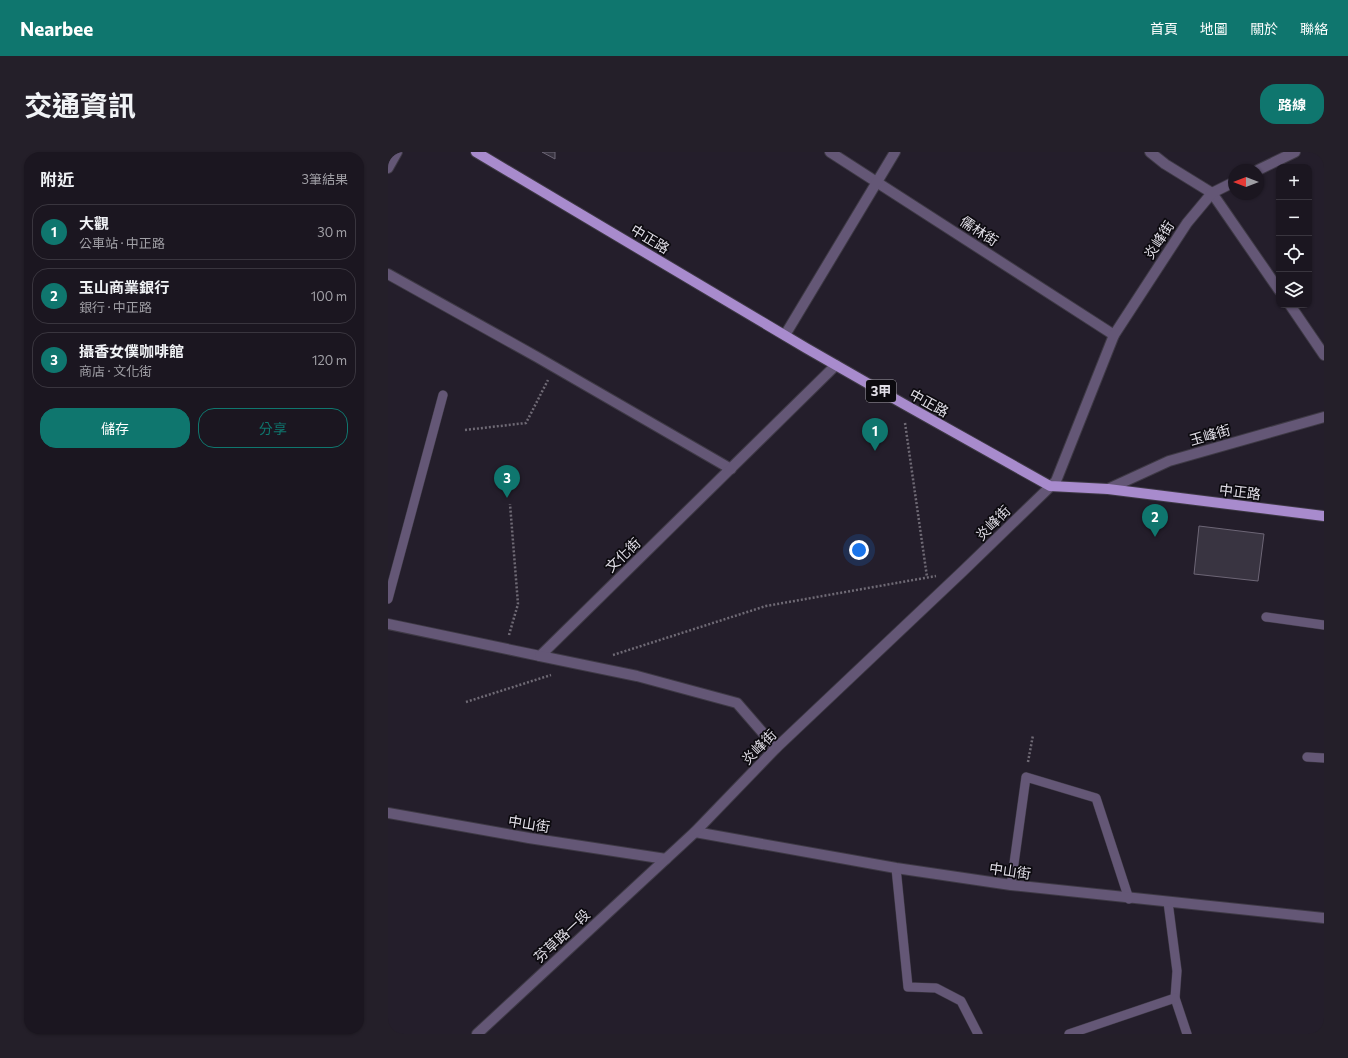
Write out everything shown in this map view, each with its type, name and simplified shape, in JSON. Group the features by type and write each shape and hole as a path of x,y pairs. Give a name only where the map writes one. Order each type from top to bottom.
{"main road":[{"name":"中正路","path":"476,152 836,365 1050,486 1108,489 1324,516"}],"street":[{"path":"388,168 397,152"},
{"name":"儒林街","path":"830,152 1114,335"},
{"path":"785,335 895,152"},
{"path":"1150,152 1165,164 1212,193 1276,286"},
{"path":"1264,167 1295,152"},
{"name":"炎峰街","path":"666,859 695,832 776,748 963,572 1056,481 1114,335 1187,224 1212,193 1228,185"},
{"path":"388,274 555,368 731,470"},
{"path":"1292,308 1324,355"},
{"name":"文化街","path":"540,656 731,470 836,365"},
{"name":"玉峰街","path":"1108,489 1169,461 1324,417"},
{"path":"388,624 637,676 737,703 776,748"},
{"name":"中山街","path":"388,813 529,838 666,859"},
{"name":"中山街","path":"695,832 896,868 1011,885 1324,918"},
{"name":"芬草路一段","path":"477,1034 666,859"}],"lane":[{"path":"388,599 443,395"},
{"path":"1266,617 1324,625"},
{"path":"1307,757 1324,758"},
{"path":"1011,885 1026,777 1096,798 1129,898"},
{"path":"896,868 908,987 936,988 961,1001 978,1034"},
{"path":"1168,902 1177,972 1175,998 1187,1034"},
{"path":"1069,1034 1175,998"}],"path":[{"path":"465,430 526,422 555,368"},
{"path":"902,403 927,577"},
{"path":"504,648 518,604 510,504"},
{"path":"612,655 766,606 963,572"},
{"path":"466,702 555,674"},
{"path":"1026,777 1033,734"}],"building":[{"path":"542,152 555,152 555,159"},
{"path":"1199,526 1264,534 1258,581 1194,574"}],"place":[{"name":"大觀","path":"875,451"},
{"name":"攝香女僕咖啡館","path":"507,498"},
{"name":"玉山商業銀行","path":"1155,537"}]}
